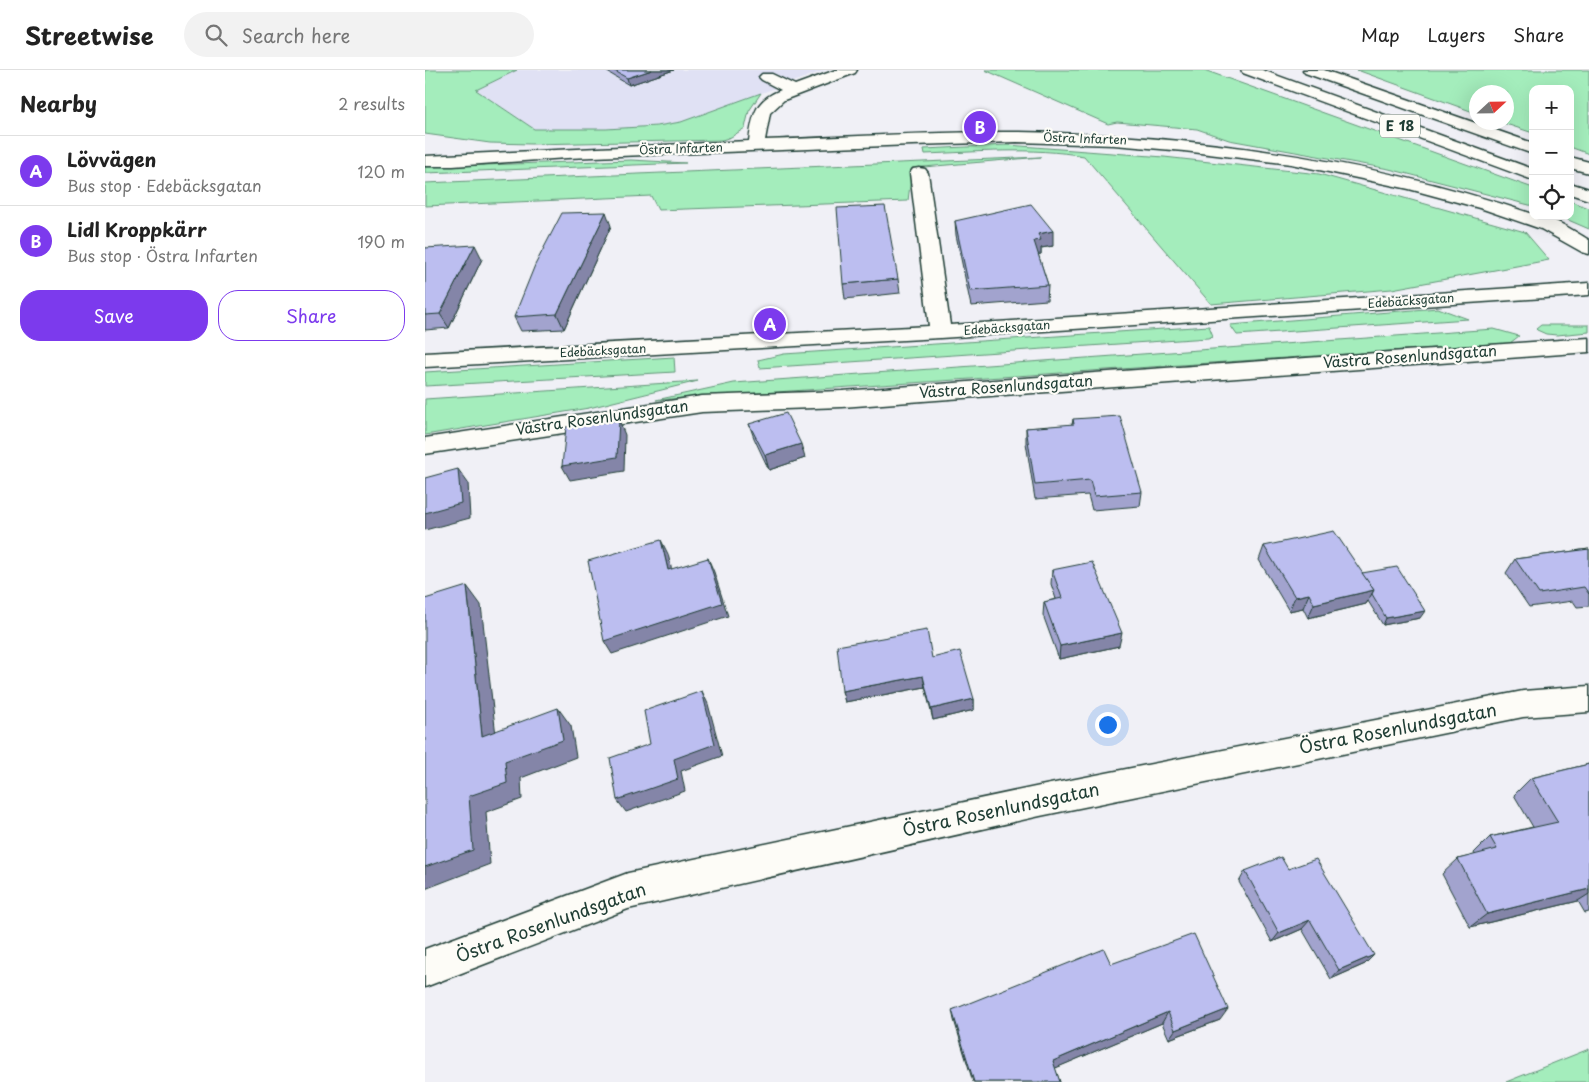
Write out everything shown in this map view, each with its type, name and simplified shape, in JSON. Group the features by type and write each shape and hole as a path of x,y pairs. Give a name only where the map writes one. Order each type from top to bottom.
{"main road":[{"path":"756,147 762,112 778,97 850,70"},
{"name":"E 18","path":"1248,70 1529,174"},
{"name":"E 18","path":"1310,70 1529,147"},
{"path":"767,77 794,91"},
{"name":"Östra Infarten","path":"425,161 503,159 567,153 1017,138 1114,140 1184,146 1291,159 1411,184 1489,205 1548,225 1589,248"},
{"name":"Östra Infarten","path":"425,145 567,153"},
{"path":"1574,163 1589,168"},
{"path":"919,173 940,332"},
{"path":"1574,189 1589,195"},
{"name":"Edebäcksgatan","path":"425,360 940,332 1589,289"},
{"name":"Västra Rosenlundsgatan","path":"425,446 702,404 851,398 1589,345"},
{"name":"Östra Rosenlundsgatan","path":"425,968 628,891 1040,801 1388,731 1523,704 1589,698"}],"shaded area":[{"path":"517,70 826,70 681,122 657,126 606,129 534,129 476,90"}],"green space":[{"path":"425,70 517,70 476,90 534,129 606,129 657,126 681,122 761,93 749,111 745,128 731,137 722,140 531,144 490,143 425,134"},
{"path":"985,70 1204,70 1529,187 1529,205 1389,169 1229,140 1197,129 1117,122 1108,124"},
{"path":"1357,70 1589,70 1589,154 1574,148 1574,85 1529,85 1529,132 1514,127 1514,85 1469,85 1469,110"},
{"path":"1008,145 1164,157 1319,174 1525,232 1549,260 1392,289 1211,304 1084,156 1025,151 925,154 924,149"},
{"path":"1041,157 912,168 908,201 658,210 651,196 425,206 425,183"},
{"path":"631,160 686,163 425,173 425,167"},
{"path":"1574,202 1589,208 1589,229 1568,220 1574,220"},
{"path":"1438,308 1468,319 1237,335 1230,325"},
{"path":"1541,325 1589,325 1589,332 1557,335 1546,334 1536,329"},
{"path":"1209,326 1213,336 1208,338 760,368 758,360 784,354"},
{"path":"1494,329 1519,336 1510,343 656,400 734,383"},
{"path":"674,357 675,372 425,386 425,372"},
{"path":"698,381 589,408 425,435 425,399"},
{"path":"1589,1049 1589,1082 1506,1082"}],"building":[{"path":"613,70 652,70 627,78"},
{"path":"1031,204 1053,231 1038,234 1041,240 1034,241 1048,285 970,291 955,221"},
{"path":"885,206 898,279 843,284 837,208"},
{"path":"606,212 557,314 514,317 535,265 562,213"},
{"path":"475,245 440,314 425,315 425,248"},
{"path":"786,413 801,444 765,455 749,424"},
{"path":"1120,416 1142,492 1094,496 1090,480 1035,485 1026,428 1074,424 1073,419"},
{"path":"619,420 617,457 562,466 566,427"},
{"path":"458,469 461,503 425,513 425,478"},
{"path":"1334,531 1374,590 1314,604 1309,594 1295,597 1264,546"},
{"path":"661,540 668,570 708,558 722,603 604,641 588,561"},
{"path":"1589,549 1589,594 1584,587 1539,594 1515,559"},
{"path":"1092,562 1122,633 1060,646 1044,602 1062,598 1052,570"},
{"path":"1397,567 1425,611 1386,618 1372,594 1374,590 1362,573"},
{"path":"467,586 482,736 558,708 563,740 505,761 507,783 469,796 473,850 425,867 425,599"},
{"path":"927,630 932,658 960,651 974,699 931,709 923,676 842,691 837,646"},
{"path":"702,691 715,744 674,759 678,779 617,800 610,758 650,744 644,711"},
{"path":"1589,764 1589,889 1487,914 1458,859 1497,849 1490,837 1558,822 1531,778"},
{"path":"1281,857 1288,869 1316,859 1374,955 1339,970 1310,920 1279,933 1245,871"},
{"path":"1194,934 1228,1009 1175,1030 1168,1012 1053,1061 1060,1082 974,1082 952,1010 1104,949 1111,964"}],"place":[{"name":"Lidl Kroppkärr","path":"980,127"},
{"name":"Lövvägen","path":"770,324"}]}
